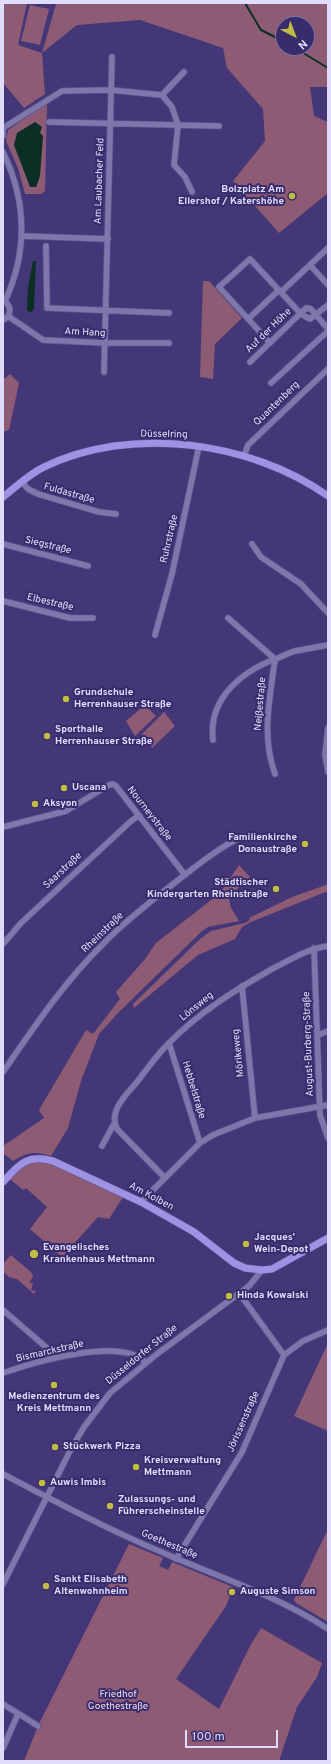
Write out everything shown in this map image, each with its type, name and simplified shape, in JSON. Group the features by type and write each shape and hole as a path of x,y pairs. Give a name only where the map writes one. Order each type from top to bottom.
{"street":[{"name":"Am Laubacher Feld","path":"104,372 112,56"},
{"path":"162,95 184,72"},
{"path":"3,136 3,128 62,91 111,90 162,95 172,107 178,125 174,165 185,178 192,192"},
{"name":"Am Laubacher Feld","path":"49,122 219,126"},
{"path":"3,152 13,175 19,197 22,236 17,272 4,300 10,308 5,318"},
{"name":"Am Laubacher Feld","path":"22,236 108,239"},
{"path":"46,246 47,308 169,313"},
{"path":"248,319 328,248"},
{"path":"270,343 219,287 250,259 301,314 310,319 328,305"},
{"path":"310,265 328,285"},
{"path":"301,314 308,308 317,315"},
{"name":"Auf der Höhe","path":"250,362 301,314"},
{"name":"Quantenberg","path":"272,383 328,330 317,315"},
{"name":"Am Hang","path":"5,318 43,340 105,343 169,343"},
{"name":"Quantenberg","path":"244,456 248,445 328,369"},
{"name":"Düsselring","path":"3,498 22,482 45,466 92,451 119,446 158,443 199,446 244,456 290,474 328,496"},
{"name":"Ruhrstraße","path":"155,635 172,574 199,446"},
{"name":"Fuldastraße","path":"22,482 28,489 38,494 99,512 116,514"},
{"name":"Siegstraße","path":"3,544 88,566"},
{"path":"252,544 261,557 301,584 328,613"},
{"name":"Elbestraße","path":"3,602 70,618 93,618"},
{"path":"228,618 276,659"},
{"path":"213,740 212,730 216,712 221,700 236,681 261,664 294,652 328,645"},
{"name":"Neißestraße","path":"275,774 268,748 267,722 276,659"},
{"path":"328,728 325,756 328,772"},
{"name":"Nourneystraße","path":"3,827 66,810 109,784 113,784 185,875"},
{"name":"Saarstraße","path":"3,944 20,923 124,827 138,816"},
{"name":"Rheinstraße","path":"3,1072 72,977 98,949 137,912 229,842 242,836"},
{"name":"Lönsweg","path":"102,1146 114,1124 114,1116 119,1104 169,1043 201,1015 242,986 294,957 314,948 328,946"},
{"name":"August-Burberg-Straße","path":"314,948 320,1115 328,1138"},
{"name":"Mörikeweg","path":"242,986 255,1118"},
{"path":"318,1035 328,1031"},
{"name":"Hebbelstraße","path":"169,1043 200,1143"},
{"path":"141,1202 200,1143 213,1134 255,1118 328,1105"},
{"path":"114,1124 120,1133 165,1178"},
{"name":"Am Kolben","path":"3,1182 23,1162 32,1158 53,1161 141,1202 194,1232 234,1263 245,1268 262,1270"},
{"path":"262,1270 272,1269 281,1265 328,1238"},
{"name":"Düsseldorfer Straße","path":"3,1584 70,1451 100,1405 115,1388 146,1362 254,1282 262,1270"},
{"path":"239,1293 284,1355 303,1341 328,1330"},
{"path":"3,1310 47,1348 52,1359"},
{"name":"Bismarckstraße","path":"3,1373 52,1359 99,1351 133,1353 143,1358 146,1362"},
{"name":"Jörissenstraße","path":"176,1558 242,1452 284,1355"},
{"name":"Goethestraße","path":"3,1474 140,1543 279,1601 328,1629"},
{"path":"3,1704 38,1726"},
{"path":"3,1748 18,1714"}],"green space":[{"path":"3,3 27,3 18,45 42,53 45,94 24,108 3,83"},
{"path":"55,3 328,3 328,87 310,87 314,116 328,122 328,193 279,233 233,181 265,141 263,109 227,68 223,48 140,20 77,25 42,53 56,4"},
{"path":"30,5 49,9 40,45 21,41"},
{"path":"44,105 47,105 45,191 41,194 25,194 18,168 6,141 8,130"},
{"path":"203,281 209,281 242,318 215,344 213,379 200,377"},
{"path":"10,374 19,383 9,430 3,432 3,380"},
{"path":"145,705 156,716 135,736 126,721"},
{"path":"164,712 175,726 152,748 142,734"},
{"path":"239,865 250,877 233,893 229,899 231,908 239,921 208,927 202,931 118,1013 99,1034 81,1081 68,1128 51,1156 40,1153 31,1153 13,1161 3,1153 3,1146 44,1118 39,1110 86,1030 93,1034 120,999 116,992 145,959 156,943 220,893"},
{"path":"328,881 328,891 251,922 242,927 235,939 198,955 134,1008 133,1004 200,939 211,931 245,923 250,920 249,918 292,897 326,885"},
{"path":"41,1161 52,1163 123,1197 109,1219 98,1217 62,1257 30,1229 47,1207 26,1188 23,1190 10,1179 27,1163"},
{"path":"11,1255 32,1273 33,1277 29,1282 33,1284 31,1290 36,1291 34,1294 17,1279 9,1277 3,1271 3,1264"},
{"path":"328,1343 328,1431 294,1416"},
{"path":"328,1529 328,1622 296,1603 294,1600"},
{"name":"Friedhof Goethestraße","path":"129,1544 163,1558 159,1566 168,1570 172,1562 233,1587 226,1606 176,1679 219,1709 250,1646 261,1628 322,1663 317,1677 297,1707 279,1761 24,1761 38,1726"}],"shaded area":[{"path":"35,122 42,127 40,133 43,136 40,176 36,187 30,187 14,145 17,133"},
{"path":"33,261 36,261 34,308 32,312 27,311 28,287"}],"waterway":[{"path":"245,3 261,30 275,37"},
{"path":"308,56 328,68"}],"place":[{"name":"Bolzplatz Am Ellershof / Katershöhe","path":"292,196"},
{"name":"Grundschule Herrenhauser Straße","path":"66,699"},
{"name":"Sporthalle Herrenhauser Straße","path":"47,736"},
{"name":"Uscana","path":"64,788"},
{"name":"Aksyon","path":"35,804"},
{"name":"Familienkirche Donaustraße","path":"305,844"},
{"name":"Städtischer Kindergarten Rheinstraße","path":"276,889"},
{"name":"Jacques’ Wein-Depot","path":"246,1244"},
{"name":"Evangelisches Krankenhaus Mettmann","path":"34,1254"},
{"name":"Hinda Kowalski","path":"229,1296"},
{"name":"Medienzentrum des Kreis Mettmann","path":"54,1385"},
{"name":"Stückwerk Pizza","path":"55,1447"},
{"name":"Kreisverwaltung Mettmann","path":"136,1467"},
{"name":"Auwis Imbis","path":"42,1483"},
{"name":"Zulassungs- und Führerscheinstelle","path":"110,1506"},
{"name":"Sankt Elisabeth Altenwohnheim","path":"46,1586"},
{"name":"Auguste Simson","path":"232,1592"}]}
